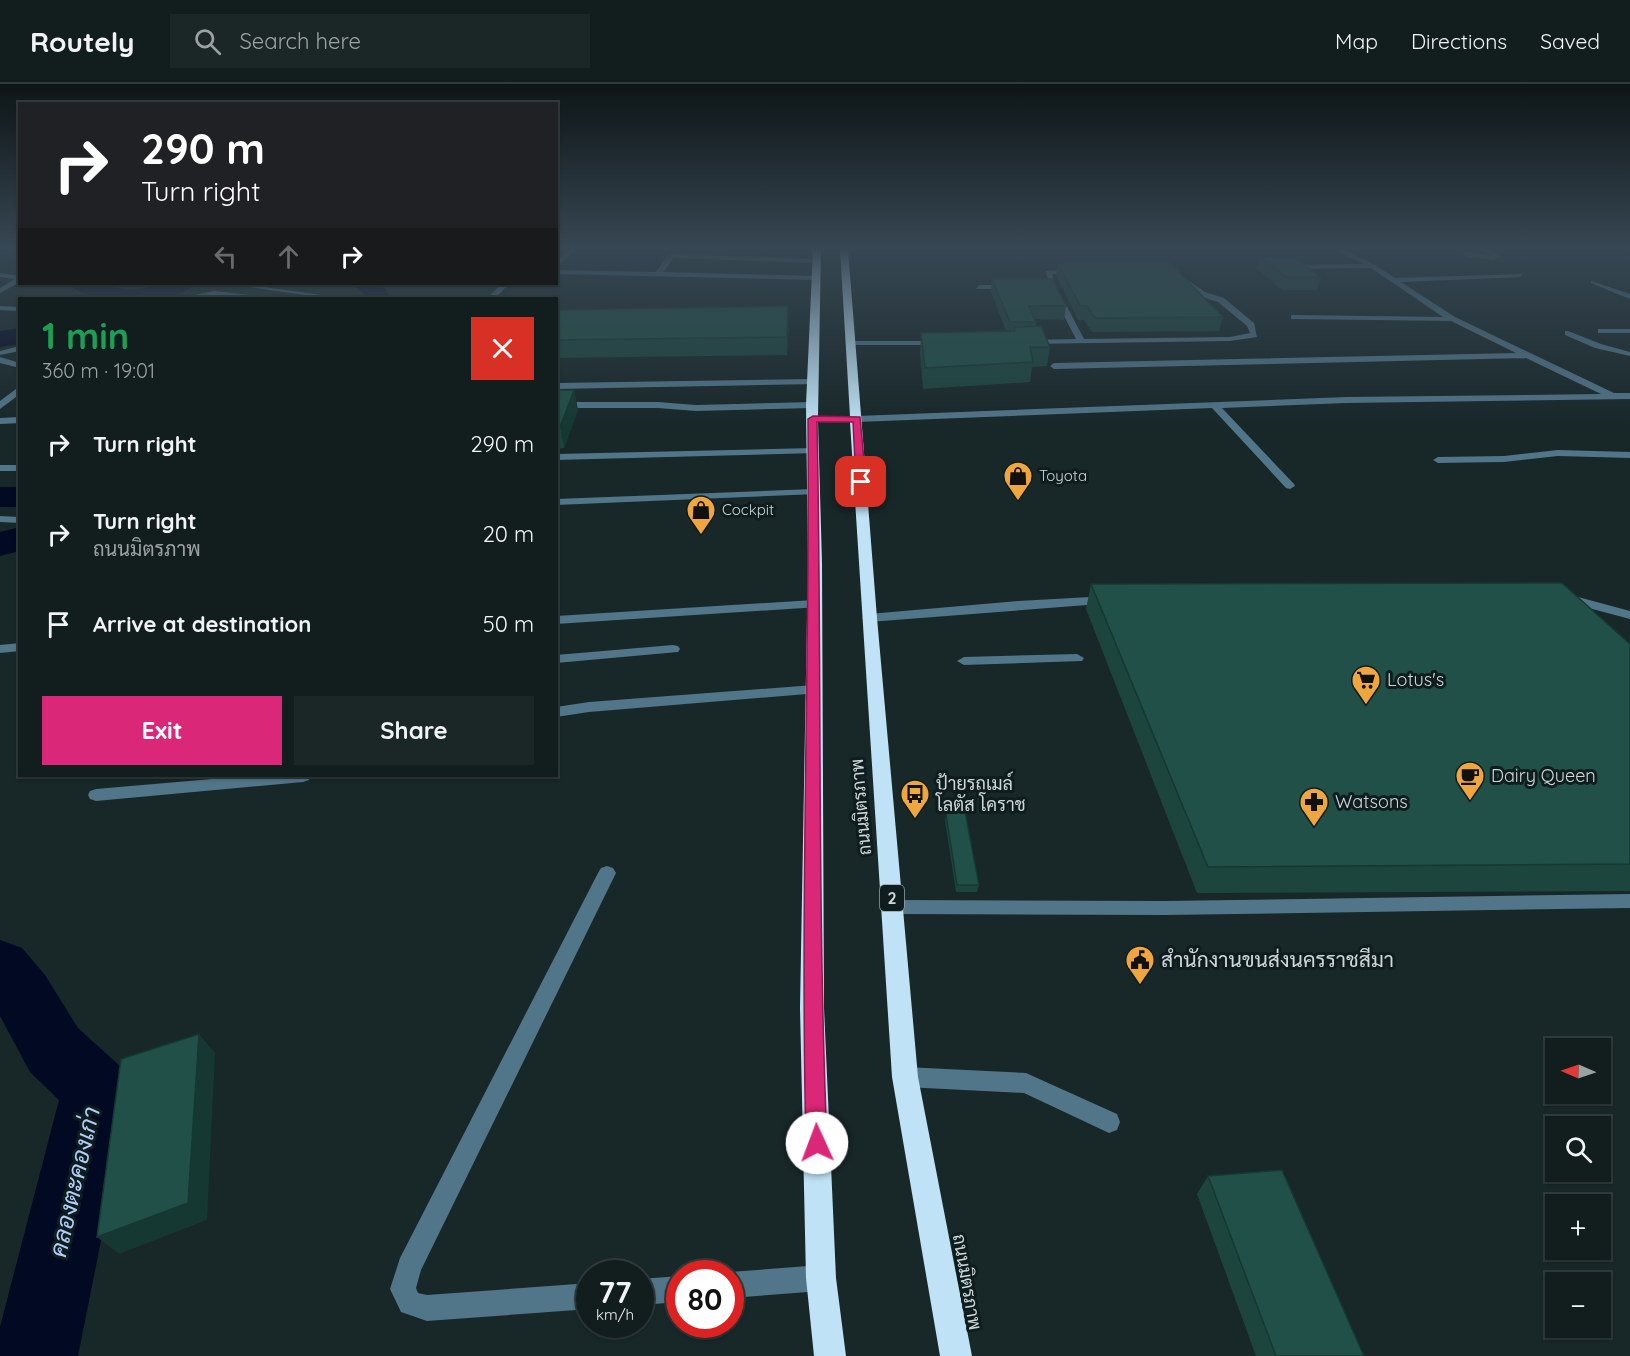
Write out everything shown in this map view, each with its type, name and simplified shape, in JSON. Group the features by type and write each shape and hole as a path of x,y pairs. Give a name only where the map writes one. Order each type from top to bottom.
{"highway":[{"path":"815,308 812,412 814,604 812,1008 821,1278 830,1356"},
{"name":"ถนนมิตรภาพ","path":"848,308 869,618 905,1077 956,1356"},
{"path":"812,412 857,419"}],"street":[{"path":"1064,308 1081,341"},
{"path":"1021,342 1230,339 1254,335 1251,325 1231,308"},
{"path":"1436,308 1452,319 1613,396"},
{"path":"1294,317 1452,319"},
{"path":"1601,331 1630,331"},
{"path":"1568,333 1591,344 1630,354"},
{"path":"850,343 951,343"},
{"path":"0,353 18,348"},
{"path":"1054,366 1529,355"},
{"path":"0,360 18,365"},
{"path":"558,386 813,382"},
{"path":"0,406 18,391"},
{"path":"857,419 1357,400 1630,396"},
{"path":"558,405 658,405 812,412"},
{"path":"1214,405 1290,486"},
{"path":"0,421 18,420"},
{"path":"558,457 813,451"},
{"path":"1438,460 1511,458 1558,453 1630,455"},
{"path":"1,468 18,468"},
{"path":"558,502 813,492"},
{"path":"0,519 18,520"},
{"path":"1549,593 1630,615"},
{"path":"869,618 967,611 1056,600 1127,599"},
{"path":"558,620 814,604"},
{"path":"0,649 18,647"},
{"path":"558,659 673,649"},
{"path":"964,661 1077,658"},
{"path":"558,712 589,707 814,690"},
{"path":"96,795 292,777"},
{"path":"576,1297 427,1308 410,1303 403,1289 409,1268 607,873"},
{"path":"893,907 1165,908 1630,901"},
{"path":"905,1077 1026,1083 1109,1122"},
{"path":"744,1284 821,1278"}],"building":[{"path":"788,308 787,337 558,340 558,310"},
{"path":"1004,308 1030,308 1036,322 1010,322"},
{"path":"1089,308 1215,308 1223,317 1095,318"},
{"path":"1041,326 1050,347 1030,347 1033,362 925,368 921,333 1015,331 1014,327"},
{"path":"558,390 574,390 560,427 558,427"},
{"path":"1562,583 1630,644 1630,864 1208,867 1091,584"},
{"path":"965,811 979,885 957,885 946,814"},
{"path":"199,1034 188,1203 97,1237 121,1059"},
{"path":"1282,1170 1364,1356 1276,1356 1208,1176"}],"waterway":[{"name":"คลองตะคองเก่า","path":"0,339 18,336"},
{"name":"คลองตะคองเก่า","path":"0,497 18,497"},
{"name":"คลองตะคองเก่า","path":"0,545 18,539"},
{"name":"คลองตะคองเก่า","path":"0,967 22,995 54,1050 96,1090 35,1356"}],"place":[{"name":"Toyota","path":"1018,502"},
{"name":"Cockpit","path":"701,536"},
{"name":"Lotus's","path":"1366,706"},
{"name":"Dairy Queen","path":"1470,802"},
{"name":"ป้ายรถเมล์ โลตัส โคราช","path":"915,820"},
{"name":"Watsons","path":"1314,828"},
{"name":"สำนักงานขนส่งนครราชสีมา","path":"1140,986"}],"route":[{"path":"817,1143 812,1008 815,563 813,419 857,419 861,482"}]}
